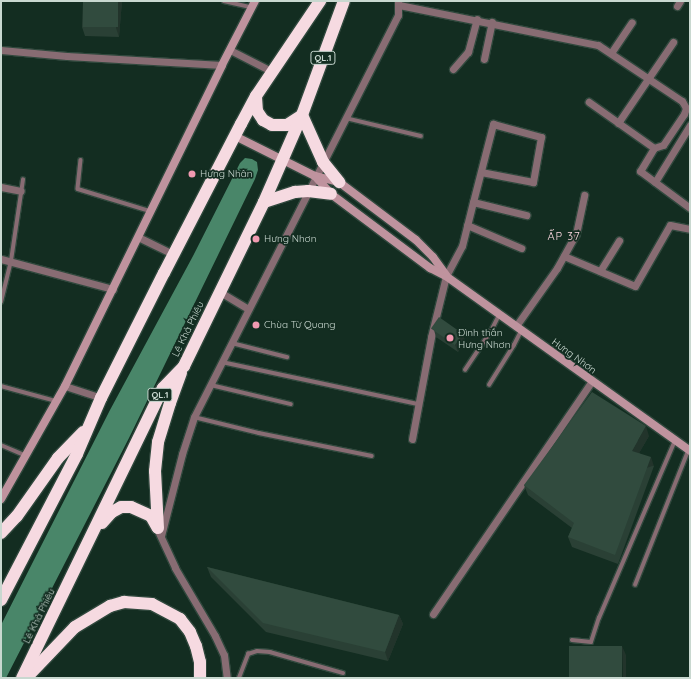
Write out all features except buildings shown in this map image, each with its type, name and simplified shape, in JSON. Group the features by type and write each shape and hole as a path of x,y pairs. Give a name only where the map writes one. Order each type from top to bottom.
{"highway":[{"path":"1,600 77,454 101,398 173,254 256,96 320,1"},
{"name":"Lê Khả Phiêu","path":"22,678 163,388 184,366 264,202 302,115 344,1"},
{"path":"256,96 257,111 263,120 272,125 287,125 302,115 323,162 339,182"},
{"path":"264,202 286,194 308,191 331,194"},
{"path":"159,532 155,471 158,442 170,403 184,366"},
{"path":"1,533 16,516 58,458 88,427"},
{"path":"86,547 106,518 121,507 131,507 141,510 151,516 159,532"},
{"path":"26,678 75,627 110,606 124,602 152,604 180,619 190,632 196,646 200,662 200,678"}],"street":[{"path":"227,678 224,655 216,636 175,568 159,532 194,417 398,14 399,3 598,45 682,101 686,108 684,114 663,145 654,148 640,171 690,208"},
{"path":"1,499 65,386 222,65 254,4"},
{"path":"453,69 468,52 477,20"},
{"path":"484,59 492,22"},
{"path":"612,53 632,22"},
{"path":"618,123 674,42"},
{"path":"1,50 222,65"},
{"path":"230,50 273,72"},
{"path":"590,102 654,148"},
{"path":"412,439 431,337 446,276 462,246 493,124 541,137 533,182 481,172"},
{"path":"655,182 690,125"},
{"name":"Hưng Nhơn","path":"235,136 316,176 339,182 416,240 433,257 446,276"},
{"name":"Hưng Nhơn","path":"316,176 331,194 430,268 446,276 689,450"},
{"path":"1,187 21,191"},
{"path":"519,328 576,234 584,195"},
{"path":"473,202 526,215"},
{"path":"564,256 635,286 670,224 690,229"},
{"path":"468,225 521,248"},
{"path":"138,238 173,254"},
{"path":"600,271 619,240"},
{"path":"1,259 113,289"},
{"path":"220,292 248,309"},
{"path":"433,614 592,381"},
{"path":"65,386 101,398"}],"lane":[{"path":"224,1 254,4"},
{"path":"345,118 421,136"},
{"path":"81,160 78,189 151,211"},
{"path":"1,302 11,261 23,180"},
{"path":"466,370 491,331 499,314"},
{"path":"489,385 514,345 519,328"},
{"path":"231,343 287,357"},
{"path":"221,362 418,404"},
{"path":"210,385 291,404"},
{"path":"1,386 57,401"},
{"path":"194,417 259,433 372,456"},
{"path":"572,640 591,642 599,618 675,440"},
{"path":"1,445 26,455"},
{"path":"635,585 689,450"},
{"path":"239,678 248,654 257,651 270,652 343,673"}],"shaded area":[{"path":"245,158 252,159 257,162 258,170 255,179 129,438 6,678 1,678 1,625 110,410 193,256 240,163"}],"place":[{"name":"Hưng Nhân","path":"192,174"},
{"name":"Hưng Nhơn","path":"256,239"},
{"name":"Chùa Từ Quang","path":"256,325"},
{"name":"Đình thần Hưng Nhơn","path":"450,338"}],"district":[{"name":"ẤP 37","path":"564,236"}]}
